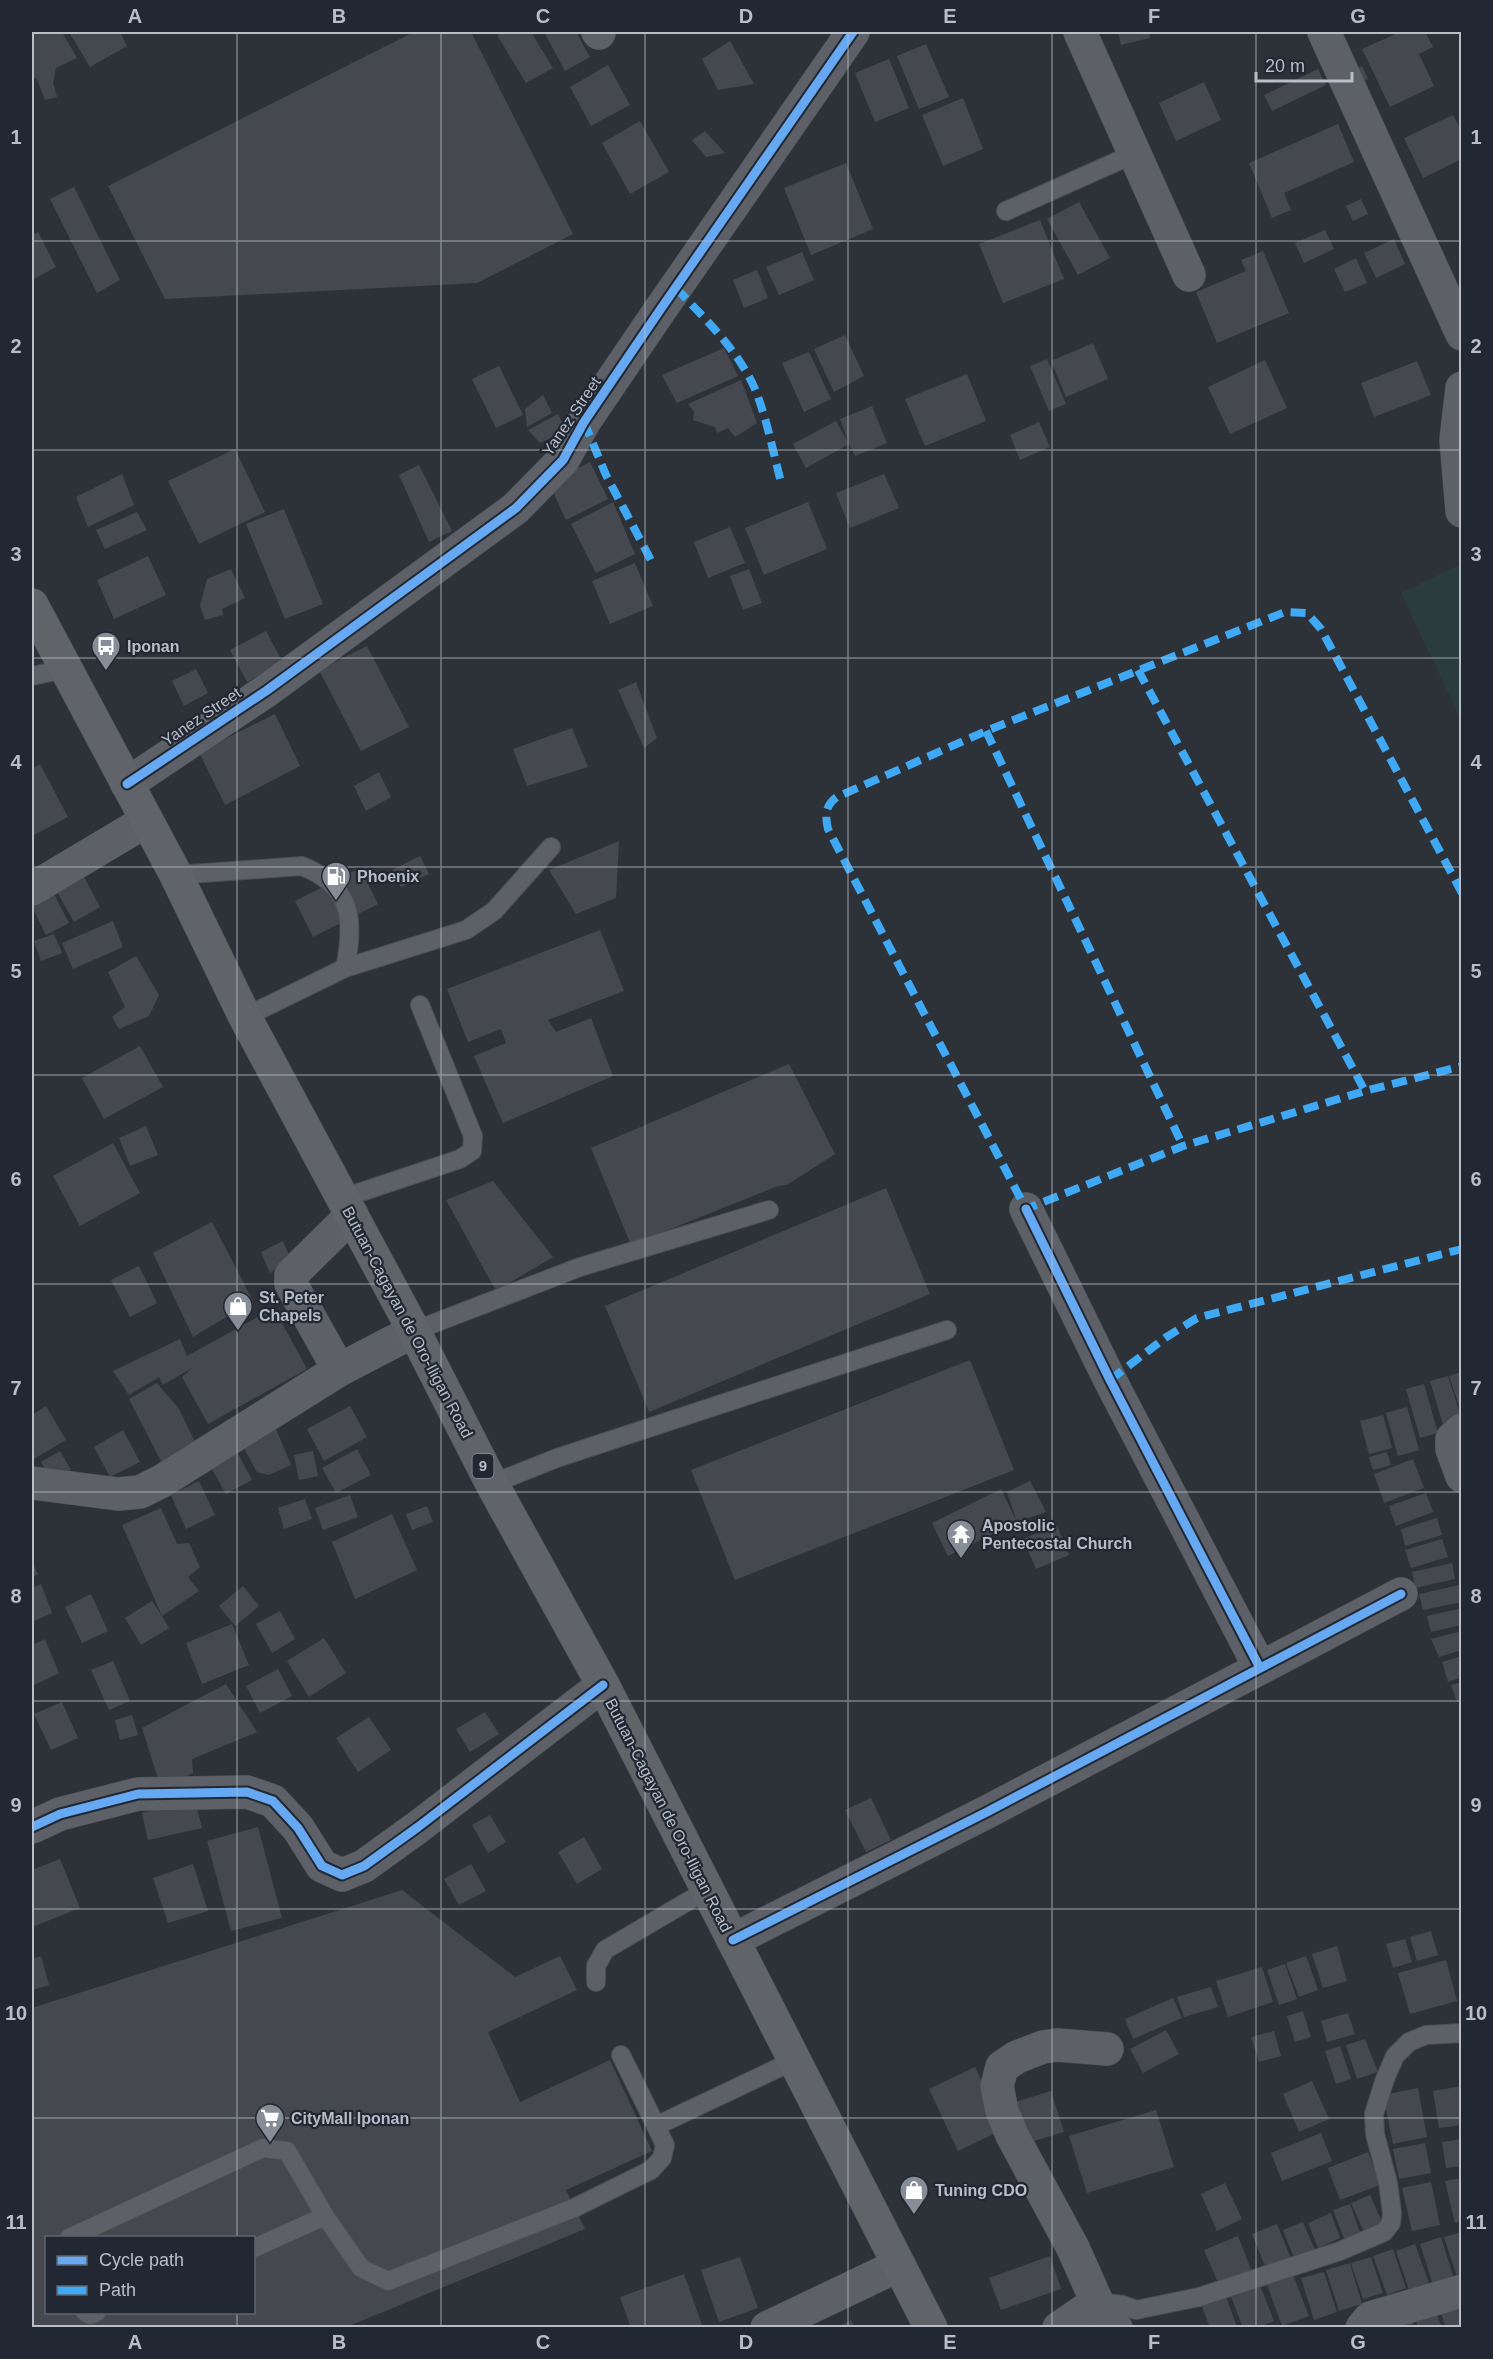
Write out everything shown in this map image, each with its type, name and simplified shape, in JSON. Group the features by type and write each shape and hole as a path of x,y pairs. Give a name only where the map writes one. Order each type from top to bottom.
{"highway":[{"name":"Butuan-Cagayan de Oro-Iligan Road","path":"32,605 176,875 245,1017 348,1206 492,1484 603,1685 931,2328"}],"street":[{"name":"Yanez Street","path":"127,784 266,691 516,508 563,459 610,385 853,32"},
{"path":"1080,32 1190,274"},
{"path":"1324,32 1461,334"},
{"path":"1461,388 1456,440 1461,511"},
{"path":"32,889 146,821"},
{"path":"339,1370 291,1284 291,1275 348,1206"},
{"path":"1026,1209 1110,1380 1259,1666"},
{"path":"32,1483 118,1494 140,1492 162,1481 339,1370 414,1331"},
{"path":"1461,1430 1452,1439 1452,1449 1461,1476"},
{"path":"733,1940 985,1813 1259,1666 1401,1594"},
{"path":"32,1827 60,1814 138,1794 246,1792 273,1801 298,1827 322,1866 342,1875 364,1866 418,1827 603,1685"},
{"path":"1107,2049 1057,2045 1043,2047 1017,2057 1002,2067 997,2086 1002,2111 1012,2135 1073,2248 1097,2302 1116,2328"},
{"path":"768,2328 899,2265"},
{"path":"1362,2328 1370,2318 1461,2291"},
{"path":"1059,2328 1097,2302"}],"lane":[{"path":"1006,211 1136,153"},
{"path":"32,676 65,669"},
{"path":"245,1017 345,968 466,930 501,905 551,847"},
{"path":"176,875 302,866 314,871 335,887 349,912 351,940 345,968"},
{"path":"348,1206 460,1159 472,1151 473,1136 420,1005"},
{"path":"414,1331 580,1267 769,1210"},
{"path":"492,1484 557,1458 948,1330"},
{"path":"596,1982 596,1966 605,1950 707,1890"},
{"path":"1097,2302 1123,2305 1136,2310 1199,2297 1340,2251 1384,2232 1391,2223 1392,2213 1388,2183 1375,2134 1374,2114 1385,2079 1395,2055 1409,2042 1426,2035 1461,2033"},
{"path":"73,2236 263,2148 287,2151 325,2216 361,2268 388,2281 574,2208 651,2170 663,2158 665,2145 621,2055"},
{"path":"656,2126 795,2060"},
{"path":"255,2248 325,2216"}],"shaded area":[{"path":"1461,564 1461,720 1401,593"}],"building":[{"path":"32,32 62,32 77,58 56,68 53,83 57,97 45,100 37,79 32,76"},
{"path":"69,32 120,32 127,46 90,67"},
{"path":"414,32 471,32 573,234 477,283 165,299 108,186"},
{"path":"504,32 531,32 553,68 526,83 497,35"},
{"path":"544,32 576,32 590,57 565,71"},
{"path":"1118,32 1149,32 1150,38 1121,45"},
{"path":"1400,32 1425,32 1433,47 1419,54 1434,86 1390,107 1362,49"},
{"path":"730,41 754,84 718,90 702,59"},
{"path":"926,44 949,97 919,109 897,56"},
{"path":"889,59 909,108 875,122 855,73"},
{"path":"608,65 630,105 591,126 570,87"},
{"path":"1362,66 1368,79 1356,86 1348,73"},
{"path":"1318,69 1326,85 1272,111 1264,95"},
{"path":"1204,82 1221,120 1176,141 1159,103"},
{"path":"963,98 983,149 943,166 922,115"},
{"path":"1453,115 1462,132 1462,159 1423,178 1404,138"},
{"path":"640,121 669,172 630,194 602,143"},
{"path":"1338,124 1354,162 1284,193 1291,210 1272,218 1249,163"},
{"path":"705,131 725,153 706,157 692,140"},
{"path":"846,163 873,229 811,255 784,188"},
{"path":"74,187 120,280 97,293 50,199"},
{"path":"1361,199 1368,214 1353,221 1346,206"},
{"path":"1079,202 1110,258 1078,275 1047,219"},
{"path":"1040,220 1064,279 1003,303 979,244"},
{"path":"1325,230 1334,249 1304,263 1295,243"},
{"path":"38,232 56,267 32,280 32,235"},
{"path":"1394,239 1405,264 1376,278 1364,253"},
{"path":"1263,251 1289,313 1217,343 1196,292 1246,271 1241,260"},
{"path":"802,252 814,280 779,295 766,267"},
{"path":"1356,258 1367,283 1345,292 1334,269"},
{"path":"757,270 768,298 744,308 733,280"},
{"path":"845,335 864,376 834,392 814,349"},
{"path":"1093,343 1108,379 1066,397 1051,361"},
{"path":"724,348 738,376 677,403 662,375"},
{"path":"809,352 831,399 804,412 782,363"},
{"path":"1047,359 1066,404 1049,411 1030,366"},
{"path":"1265,360 1287,408 1230,434 1208,387"},
{"path":"1417,361 1431,395 1374,417 1361,383"},
{"path":"499,366 523,415 496,428 472,379"},
{"path":"967,374 986,421 925,446 905,399"},
{"path":"741,380 757,423 735,437 728,428 717,433 715,427 693,420 694,412 688,404"},
{"path":"543,395 552,413 527,427 525,409"},
{"path":"872,406 887,443 855,456 840,419"},
{"path":"558,414 566,431 540,443 528,430"},
{"path":"836,421 849,444 806,468 793,444"},
{"path":"1039,422 1050,447 1020,460 1010,435"},
{"path":"235,449 265,512 199,544 168,481"},
{"path":"590,462 608,499 566,520 549,483"},
{"path":"419,465 452,531 429,542 399,475"},
{"path":"122,474 134,505 88,527 76,497"},
{"path":"884,474 899,508 850,528 836,493"},
{"path":"613,502 635,554 596,573 571,524"},
{"path":"808,502 827,549 764,575 745,528"},
{"path":"284,509 323,604 285,619 246,524"},
{"path":"137,512 147,530 105,549 96,530"},
{"path":"730,527 745,563 708,578 694,542"},
{"path":"148,556 166,595 114,619 97,580"},
{"path":"635,563 653,606 610,624 592,581"},
{"path":"231,569 245,598 222,609 223,615 205,620 200,606 207,579"},
{"path":"749,569 762,603 743,610 730,576"},
{"path":"266,631 283,663 247,682 230,650"},
{"path":"367,646 409,727 361,751 319,670"},
{"path":"196,669 208,693 184,706 172,681"},
{"path":"636,682 657,738 644,748 618,690"},
{"path":"275,714 300,766 225,805 199,752"},
{"path":"572,728 588,767 527,786 513,749"},
{"path":"40,764 68,817 32,836 32,769"},
{"path":"379,772 391,797 366,811 354,786"},
{"path":"619,841 616,898 576,914 549,870"},
{"path":"420,856 429,874 401,887 392,870"},
{"name":"Phoenix","path":"360,868 378,904 313,937 295,901"},
{"path":"84,877 100,907 74,922 57,892"},
{"path":"54,894 69,923 46,935 32,907"},
{"path":"113,921 123,947 73,969 62,943"},
{"path":"600,930 624,991 548,1020 556,1032 591,1018 613,1076 503,1123 474,1056 506,1043 501,1029 468,1042 447,989"},
{"path":"54,934 62,953 41,961 34,941"},
{"path":"136,956 159,995 149,1016 119,1029 112,1017 125,1007 108,972"},
{"path":"140,1046 163,1087 104,1119 82,1078"},
{"path":"789,1064 835,1154 787,1185 778,1186 631,1245 591,1148"},
{"path":"146,1126 158,1155 130,1166 119,1138"},
{"path":"113,1143 140,1193 80,1226 53,1176"},
{"path":"493,1181 553,1257 496,1291 446,1200"},
{"path":"886,1188 930,1294 649,1412 605,1306"},
{"path":"212,1222 253,1301 193,1337 153,1253"},
{"path":"283,1241 291,1259 270,1273 261,1252"},
{"path":"139,1266 157,1303 130,1317 111,1280"},
{"path":"274,1308 307,1369 208,1424 182,1377 192,1368 163,1385 159,1377 129,1395 113,1371 180,1339 187,1356"},
{"path":"970,1360 1014,1470 735,1580 691,1470"},
{"path":"1462,1372 1462,1412 1461,1412 1449,1376"},
{"path":"1448,1376 1462,1420 1445,1431 1430,1381"},
{"path":"157,1383 179,1409 197,1446 162,1463 129,1399"},
{"path":"1424,1384 1438,1433 1420,1438 1406,1389"},
{"path":"46,1406 66,1440 32,1460 32,1415"},
{"path":"350,1406 367,1437 324,1461 307,1429"},
{"path":"1407,1407 1419,1450 1398,1456 1386,1413"},
{"path":"1383,1415 1392,1448 1369,1454 1360,1421"},
{"path":"274,1424 291,1465 269,1475 257,1472 239,1439"},
{"path":"123,1430 140,1462 110,1477 94,1447"},
{"path":"234,1446 252,1480 226,1494 207,1460"},
{"path":"357,1449 371,1475 336,1493 322,1468"},
{"path":"60,1451 71,1470 52,1481 41,1462"},
{"path":"313,1451 318,1476 299,1480 294,1455"},
{"path":"1387,1452 1391,1465 1373,1470 1369,1457"},
{"path":"1413,1459 1424,1488 1384,1503 1374,1474"},
{"path":"199,1481 215,1515 186,1529 171,1495"},
{"path":"1030,1481 1046,1512 1017,1522 1007,1492"},
{"path":"1001,1489 1017,1522 948,1556 932,1523"},
{"path":"1426,1493 1433,1512 1396,1526 1389,1506"},
{"path":"350,1495 358,1517 323,1530 315,1508"},
{"path":"305,1499 312,1519 284,1529 278,1508"},
{"path":"427,1506 433,1522 412,1530 406,1514"},
{"path":"161,1508 177,1544 189,1543 200,1567 188,1577 199,1591 162,1616 122,1525"},
{"path":"392,1514 417,1570 355,1599 332,1542"},
{"path":"1437,1518 1442,1535 1405,1546 1401,1529"},
{"path":"1057,1525 1069,1555 1036,1569 1023,1539"},
{"path":"1442,1539 1448,1557 1411,1568 1405,1550"},
{"path":"32,1562 38,1574 32,1578"},
{"path":"1452,1563 1455,1579 1415,1588 1412,1572"},
{"path":"41,1584 52,1613 32,1622 32,1588"},
{"path":"1459,1585 1462,1602 1423,1610 1419,1594"},
{"path":"243,1586 259,1606 235,1626 219,1606"},
{"path":"91,1594 108,1631 82,1643 65,1607"},
{"path":"152,1601 169,1628 141,1645 125,1618"},
{"path":"1462,1608 1462,1625 1431,1632 1427,1616"},
{"path":"280,1611 295,1639 272,1653 256,1624"},
{"path":"232,1624 249,1665 202,1684 186,1643"},
{"path":"1462,1631 1462,1650 1439,1657 1431,1639"},
{"path":"324,1638 346,1673 309,1697 287,1661"},
{"path":"45,1639 59,1673 32,1686 32,1645"},
{"path":"1462,1656 1462,1677 1448,1682 1442,1662"},
{"path":"113,1661 130,1701 109,1710 91,1670"},
{"path":"278,1669 292,1696 260,1713 246,1686"},
{"path":"1462,1682 1462,1700 1457,1702 1451,1685"},
{"path":"226,1684 257,1732 192,1759 193,1773 161,1788 142,1728"},
{"path":"62,1702 78,1738 51,1750 34,1714"},
{"path":"485,1712 499,1734 470,1752 456,1729"},
{"path":"132,1715 138,1735 120,1740 115,1720"},
{"path":"369,1717 391,1750 358,1772 336,1738"},
{"path":"871,1798 891,1840 866,1852 845,1810"},
{"path":"195,1801 202,1828 148,1840 142,1813"},
{"path":"490,1815 506,1842 488,1853 472,1825"},
{"path":"258,1827 282,1918 231,1931 207,1841"},
{"path":"584,1837 602,1869 577,1884 558,1852"},
{"path":"60,1859 80,1908 32,1927 32,1870"},
{"path":"193,1864 208,1911 168,1923 153,1878"},
{"path":"471,1864 486,1891 459,1905 444,1879"},
{"path":"402,1890 515,1977 560,1956 577,1990 488,2032 520,2102 610,2060 652,2151 566,2190 585,2229 344,2328 32,2328 32,2008"},
{"path":"1431,1931 1438,1955 1417,1961 1410,1937"},
{"path":"1405,1939 1412,1962 1393,1968 1386,1944"},
{"path":"1337,1946 1347,1981 1323,1988 1312,1954"},
{"path":"41,1956 49,1985 32,1990 32,1959"},
{"path":"1306,1956 1318,1990 1299,1997 1286,1963"},
{"path":"1446,1960 1457,2001 1410,2014 1398,1973"},
{"path":"1285,1964 1297,1999 1279,2005 1267,1970"},
{"path":"1262,1967 1273,2002 1228,2017 1216,1981"},
{"path":"1211,1987 1218,2007 1184,2017 1177,1997"},
{"path":"1173,1998 1182,2018 1133,2039 1125,2019"},
{"path":"1303,2011 1311,2037 1295,2042 1287,2016"},
{"path":"1348,2013 1355,2034 1327,2042 1321,2021"},
{"path":"1166,2030 1179,2054 1143,2073 1130,2049"},
{"path":"1274,2031 1281,2056 1259,2062 1251,2037"},
{"path":"1365,2039 1378,2072 1357,2079 1346,2045"},
{"path":"1340,2046 1351,2079 1336,2084 1325,2051"},
{"path":"975,2067 1004,2129 958,2151 929,2089"},
{"path":"1312,2081 1329,2119 1299,2132 1283,2094"},
{"path":"1462,2086 1462,2125 1439,2128 1433,2091"},
{"path":"1418,2088 1427,2137 1393,2144 1383,2095"},
{"path":"1051,2091 1064,2132 1027,2143 1015,2102"},
{"path":"1156,2110 1174,2167 1087,2193 1069,2136"},
{"path":"1321,2133 1332,2161 1282,2181 1271,2153"},
{"path":"1462,2139 1462,2166 1446,2168 1442,2142"},
{"path":"1425,2143 1431,2173 1399,2179 1393,2149"},
{"path":"1368,2152 1380,2185 1340,2200 1328,2168"},
{"path":"1462,2178 1462,2221 1455,2223 1445,2181"},
{"path":"1431,2182 1440,2225 1412,2231 1402,2188"},
{"path":"1225,2183 1242,2219 1217,2231 1201,2194"},
{"path":"1370,2195 1383,2224 1364,2232 1351,2203"},
{"path":"1350,2204 1361,2235 1345,2241 1333,2210"},
{"path":"1331,2213 1340,2238 1318,2248 1308,2223"},
{"path":"1303,2222 1315,2250 1294,2258 1283,2230"},
{"path":"1277,2224 1292,2261 1267,2271 1252,2234"},
{"path":"1462,2232 1462,2278 1458,2280 1444,2237"},
{"path":"1238,2236 1252,2272 1219,2285 1204,2250"},
{"path":"1441,2237 1454,2279 1433,2285 1420,2244"},
{"path":"1415,2244 1429,2283 1409,2290 1396,2251"},
{"path":"1393,2249 1406,2288 1387,2295 1373,2256"},
{"path":"1050,2256 1061,2289 1001,2310 989,2278"},
{"path":"740,2257 758,2308 719,2322 701,2270"},
{"path":"1371,2257 1383,2293 1363,2299 1351,2263"},
{"path":"1350,2263 1362,2304 1339,2311 1326,2270"},
{"path":"1292,2272 1309,2316 1282,2326 1266,2282"},
{"path":"1324,2272 1337,2312 1314,2320 1301,2278"},
{"path":"684,2274 703,2328 631,2328 620,2297"},
{"path":"1259,2283 1274,2321 1257,2328 1243,2328 1230,2294"},
{"path":"1224,2291 1237,2327 1210,2328 1200,2301"},
{"path":"1462,2306 1462,2328 1446,2328 1441,2313"},
{"path":"1437,2314 1442,2328 1418,2328 1416,2321"},
{"path":"851,2320 855,2328 835,2328"},
{"path":"1412,2321 1414,2328 1393,2328"}],"marked path":[{"path":"676,288 730,348 748,375 763,412 781,482"},
{"path":"584,422 606,475 652,562"},
{"path":"1462,893 1321,629 1307,613 1285,612 986,731 837,797 827,811 828,829 1026,1209 1183,1146 1365,1091 1462,1066"},
{"path":"1138,670 1365,1091"},
{"path":"986,731 1183,1146"},
{"path":"1110,1380 1165,1338 1197,1318 1462,1249"}],"cycle path":[{"path":"127,784 266,691 516,508 563,460 584,422 853,32"},
{"path":"1026,1209 1110,1380 1259,1666"},
{"path":"733,1940 985,1813 1401,1594"},
{"path":"32,1827 60,1814 138,1794 247,1792 273,1801 298,1828 322,1866 342,1875 364,1866 418,1827 603,1685"}],"place":[{"name":"Iponan","path":"106,672"},
{"name":"Phoenix","path":"336,902"},
{"name":"St. Peter Chapels","path":"238,1332"},
{"name":"Apostolic Pentecostal Church","path":"961,1560"},
{"name":"CityMall Iponan","path":"270,2144"},
{"name":"Tuning CDO","path":"914,2216"}]}
